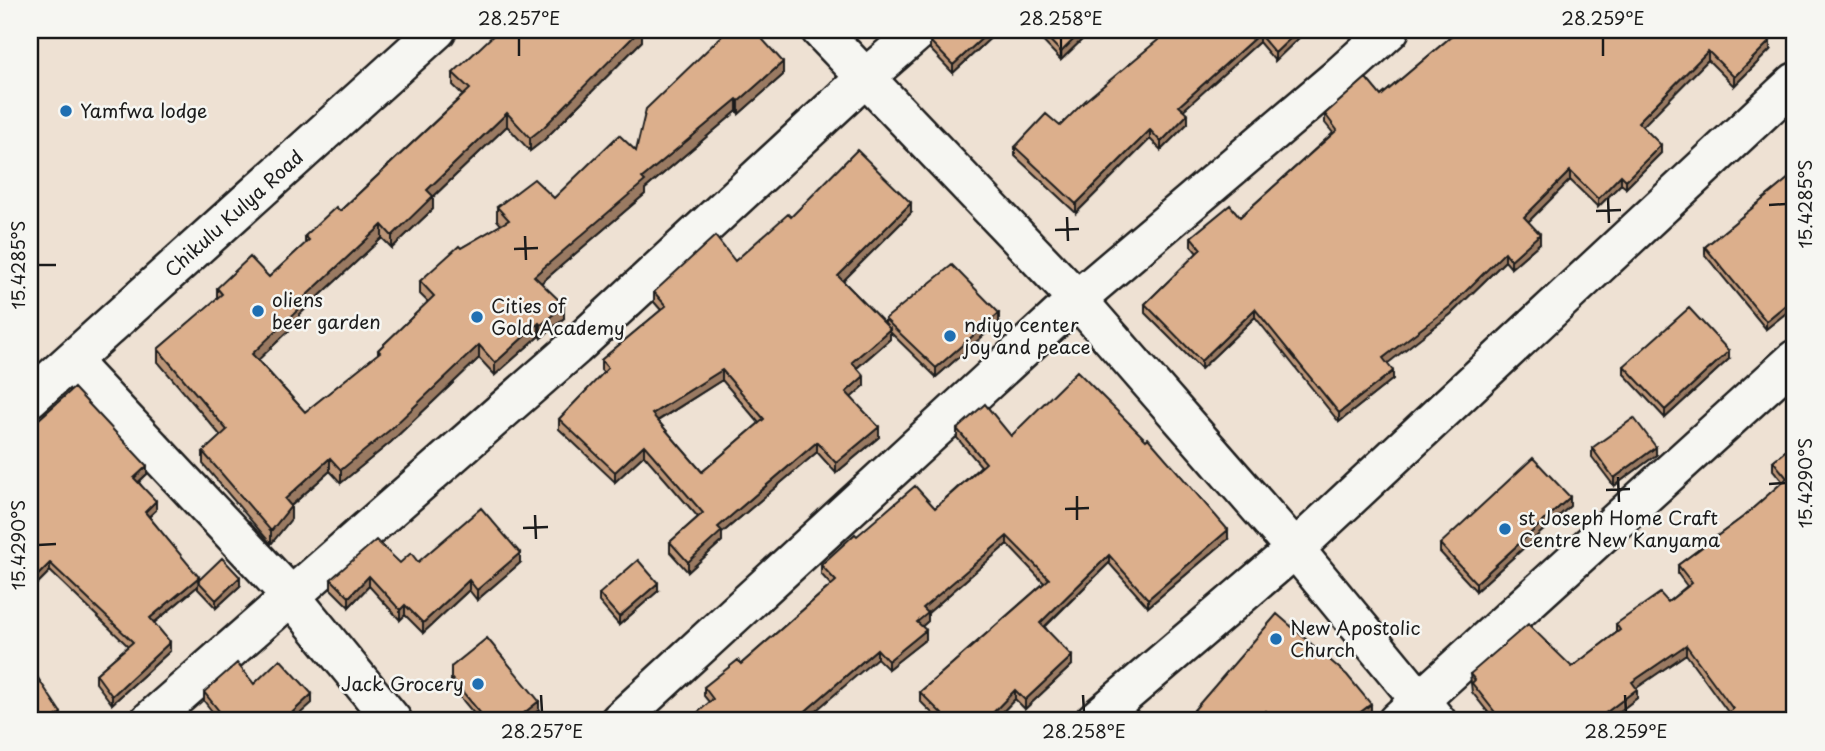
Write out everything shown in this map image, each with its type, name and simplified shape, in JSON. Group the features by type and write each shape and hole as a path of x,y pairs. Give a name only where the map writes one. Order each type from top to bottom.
{"street":[{"name":"Chikulu Kulya Road","path":"30,398 437,30"},
{"path":"820,30 1077,299 1295,549 1418,714 1795,359"},
{"path":"149,721 575,347 920,30"},
{"path":"619,721 1077,299 1390,30"},
{"path":"1094,721 1295,549 1795,82"},
{"path":"71,362 291,596 393,721"}],"building":[{"path":"499,30 640,30 530,138 507,113 427,190 433,196 392,236 382,225 296,305 299,309 252,354 305,412 380,352 378,350 434,296 420,281 459,246 461,248 509,220 497,207 534,179 554,198 619,135 636,151 646,109 728,30 754,30 783,62 739,101 737,99 642,178 645,181 534,276 564,305 541,325 539,323 495,363 479,345 391,429 341,470 330,458 285,499 291,506 271,531 203,452 227,430 158,349 222,294 217,288 250,257 269,277 309,240 305,236 336,207 340,211 470,89 453,73"},
{"path":"937,30 991,30 953,65 930,41"},
{"path":"1040,30 1083,30 1061,52"},
{"path":"1170,30 1299,30 1275,53 1259,34 1179,106 1188,114 1161,142 1150,130 1076,204 1015,147 1046,114 1060,126 1085,101"},
{"path":"1459,30 1758,30 1770,41 1734,77 1708,51 1638,122 1661,145 1626,180 1621,175 1598,199 1570,171 1524,217 1540,234 1511,260 1505,252 1451,306 1383,358 1393,371 1339,413 1255,309 1201,361 1145,304 1201,249 1191,237 1230,205 1240,217 1337,130 1325,114 1366,78 1381,96"},
{"path":"857,150 911,203 838,276 890,329 852,362 864,376 846,392 879,427 836,463 817,442 718,527 722,531 688,562 670,542 703,513 644,445 615,472 559,419 608,368 601,360 666,306 654,292 715,236 735,261 788,214 791,217","holes":["722,370 764,419 702,472 652,414"]},
{"path":"1795,173 1795,297 1766,321 1705,247"},
{"name":"ndiyo center joy and peace","path":"952,265 999,313 936,368 885,319"},
{"path":"1689,308 1729,351 1665,410 1624,366"},
{"path":"1077,371 1146,440 1148,438 1228,530 1148,599 1109,555 1040,623 1072,656 1025,700 1015,690 985,721 949,721 920,692 1049,579 1007,536 923,608 928,613 917,622 926,630 888,661 877,649 794,721 688,721 713,699 704,687 738,660 741,664 836,581 821,565 855,534 857,536 915,486 935,508 986,463 957,429 985,404 1011,436"},
{"path":"74,388 147,466 134,478 156,501 145,512 199,577 150,618 170,642 112,696 96,674 133,642 50,563 30,583 30,427"},
{"path":"1634,418 1656,447 1614,478 1592,448"},
{"path":"1795,443 1795,721 1716,721 1733,709 1686,645 1632,682 1637,689 1595,721 1502,721 1472,683 1475,680 1470,674 1528,624 1572,667 1620,630 1616,624 1660,593 1668,602 1692,583 1678,565 1743,517 1787,478 1773,461"},
{"name":"st Joseph Home Craft Centre New Kanyama","path":"1533,458 1570,497 1476,583 1440,544"},
{"path":"481,508 520,553 477,590 469,580 423,623 405,605 400,610 369,576 349,597 331,579 376,540 400,563 411,553 418,562"},
{"path":"222,558 240,577 216,600 198,581"},
{"path":"638,560 658,583 619,617 599,594"},
{"path":"1277,614 1347,675 1371,704 1349,721 1275,721 1266,711 1257,721 1207,721 1194,710"},
{"name":"Jack Grocery","path":"487,638 539,701 514,721 487,721 451,678 451,667"},
{"path":"280,659 312,694 283,721 209,721 219,711 204,692 237,663 254,684"},
{"path":"30,666 61,713 48,721 30,721"}],"place":[{"name":"Yamfwa lodge","path":"66,111"},
{"name":"oliens beer garden","path":"258,311"},
{"name":"Cities of Gold Academy","path":"477,317"},
{"name":"ndiyo center joy and peace","path":"950,336"},
{"name":"st Joseph Home Craft Centre New Kanyama","path":"1505,529"},
{"name":"New Apostolic Church","path":"1276,639"},
{"name":"Jack Grocery","path":"478,684"}]}
